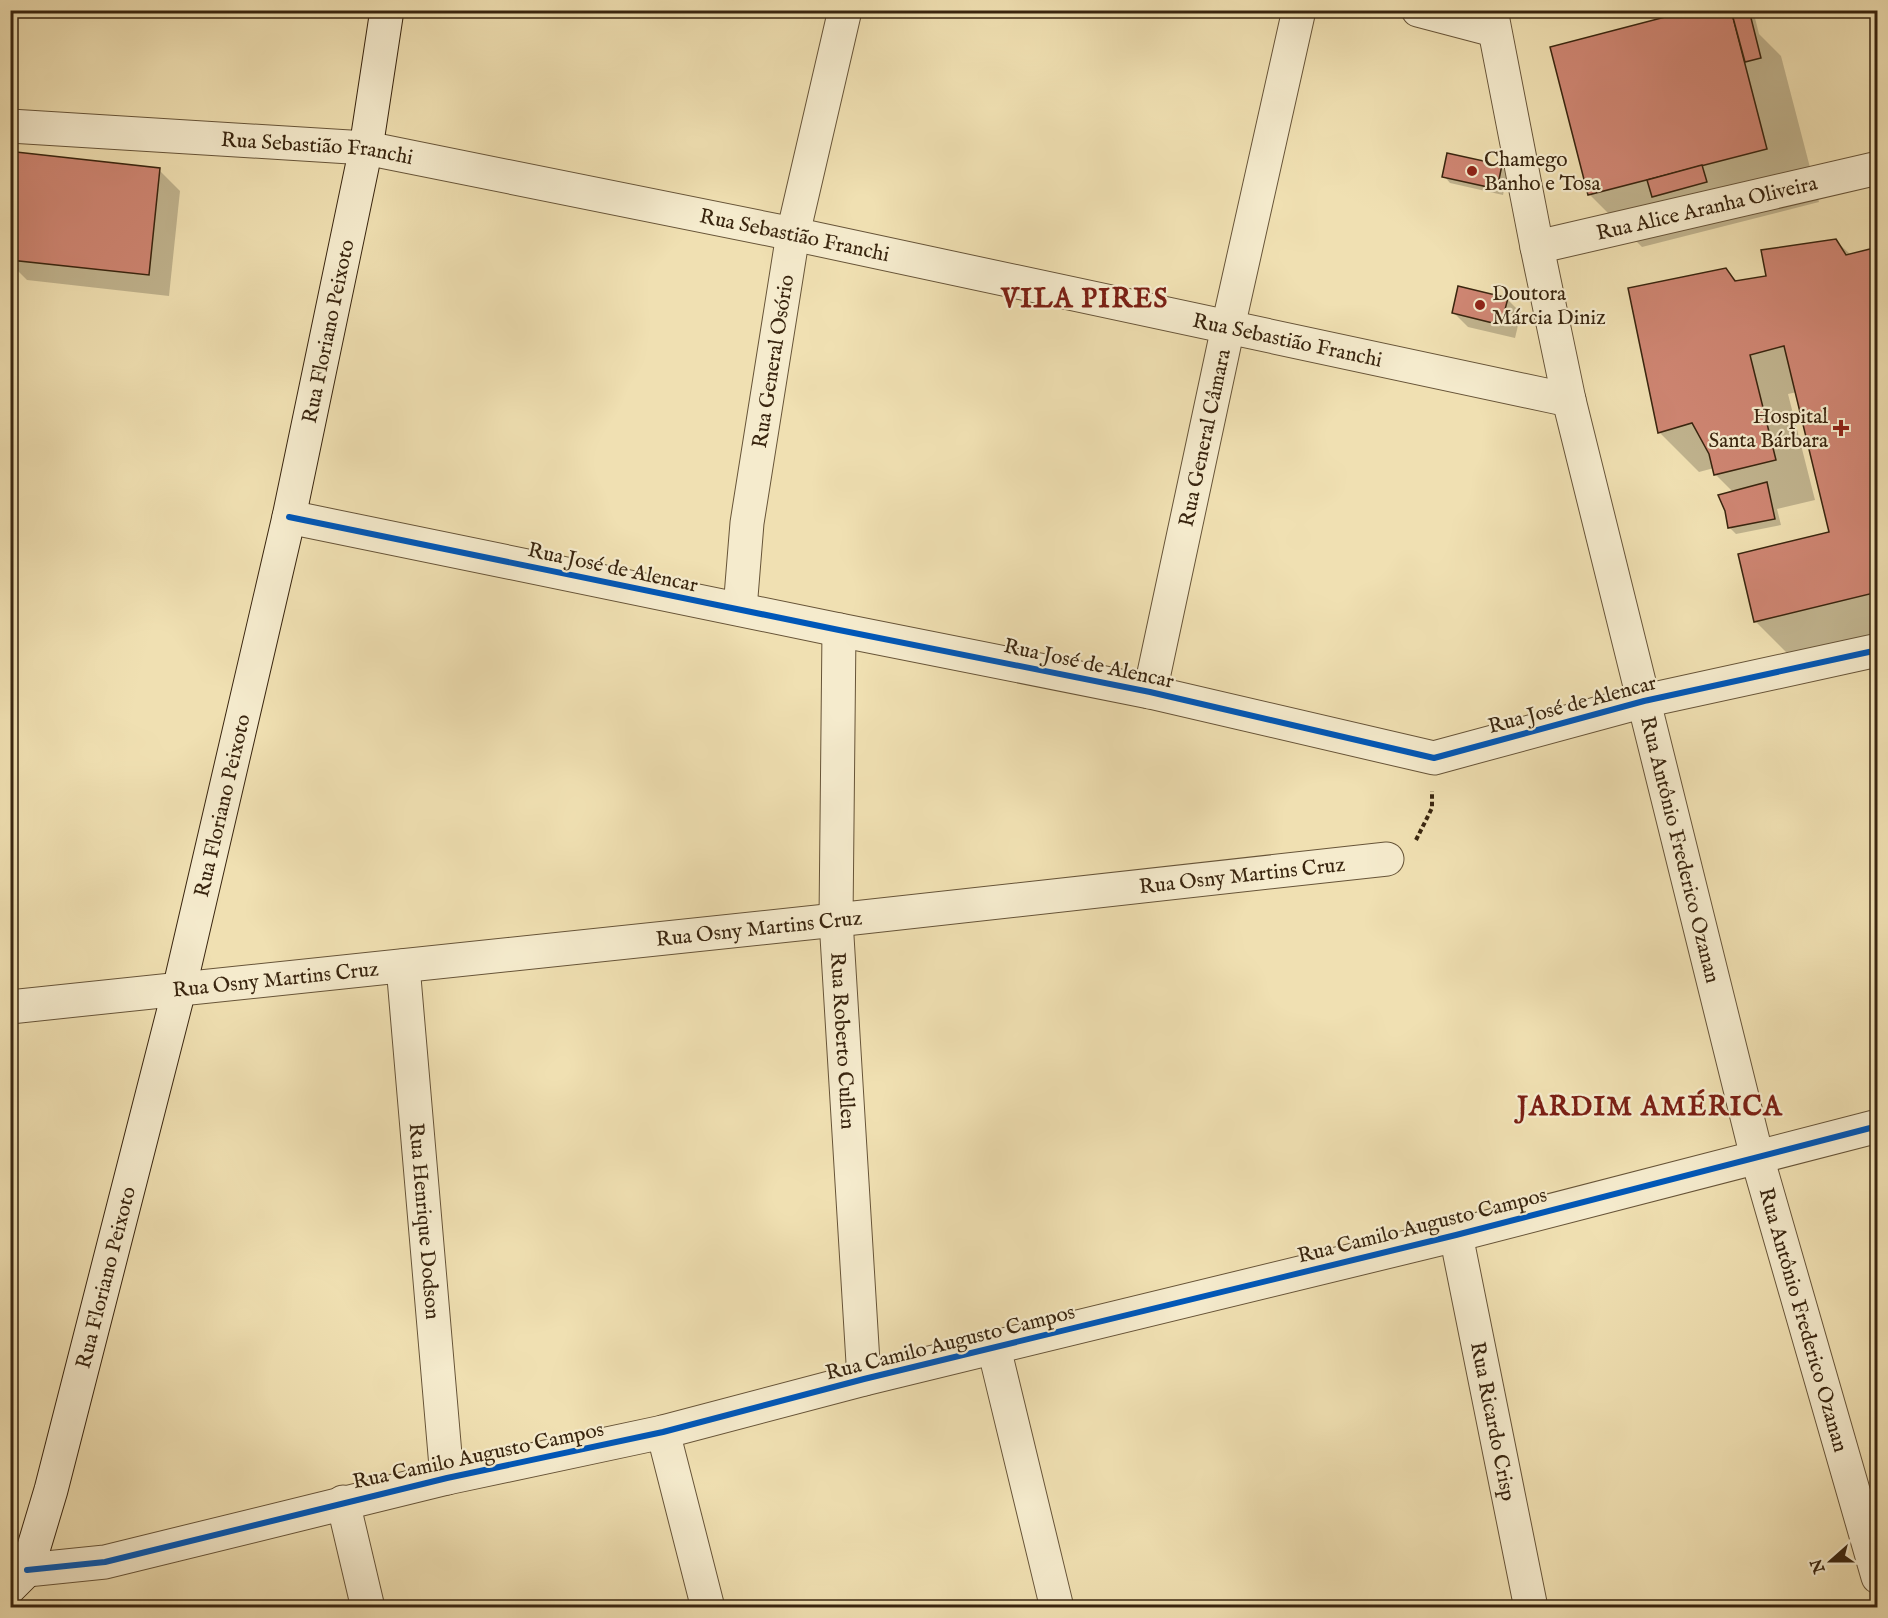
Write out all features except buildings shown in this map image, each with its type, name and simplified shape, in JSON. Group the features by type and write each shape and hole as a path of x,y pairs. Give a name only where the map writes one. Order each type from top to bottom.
{"street":[{"name":"Rua Floriano Peixoto","path":"19,1578 51,1490 179,990 289,517 366,148 387,10"},
{"name":"Rua General Osório","path":"740,609 747,523 793,234 845,10"},
{"name":"Rua General Câmara","path":"1150,692 1299,10"},
{"path":"1418,10 1492,20"},
{"name":"Rua Antônio Frederico Ozanan","path":"1492,20 1569,400 1756,1156 1878,1577"},
{"name":"Rua Sebastião Franchi","path":"10,126 366,148 793,234 1569,400"},
{"name":"Rua Alice Aranha Oliveira","path":"1537,248 1878,168"},
{"name":"Rua José de Alencar","path":"289,517 1150,692 1434,758 1644,701 1878,650"},
{"name":"Rua Roberto Cullen","path":"839,630 836,920 864,1379"},
{"name":"Rua Osny Martins Cruz","path":"10,1006 836,920 1387,859"},
{"name":"Rua Henrique Dodson","path":"403,966 447,1478"},
{"name":"Rua Camilo Augusto Campos","path":"19,1578 105,1562 343,1502 663,1432 864,1379 1456,1235 1878,1126"},
{"name":"Rua Ricardo Crisp","path":"1456,1235 1531,1608"},
{"path":"994,1348 1056,1608"},
{"path":"663,1432 708,1608"},
{"path":"343,1502 368,1608"}],"path":[{"path":"1387,859 1416,840 1432,808 1434,758"}],"cycle path":[{"path":"289,517 1150,692 1434,758 1644,701 1878,650"},
{"path":"27,1570 105,1562 447,1478 663,1432 864,1379 1456,1235 1878,1126"}],"place":[{"name":"Chamego Banho e Tosa","path":"1472,171"},
{"name":"Doutora Márcia Diniz","path":"1480,305"},
{"name":"Hospital Santa Bárbara","path":"1841,428"}],"district":[{"name":"VILA PIRES","path":"1085,298"},
{"name":"JARDIM AMÉRICA","path":"1650,1106"}]}
